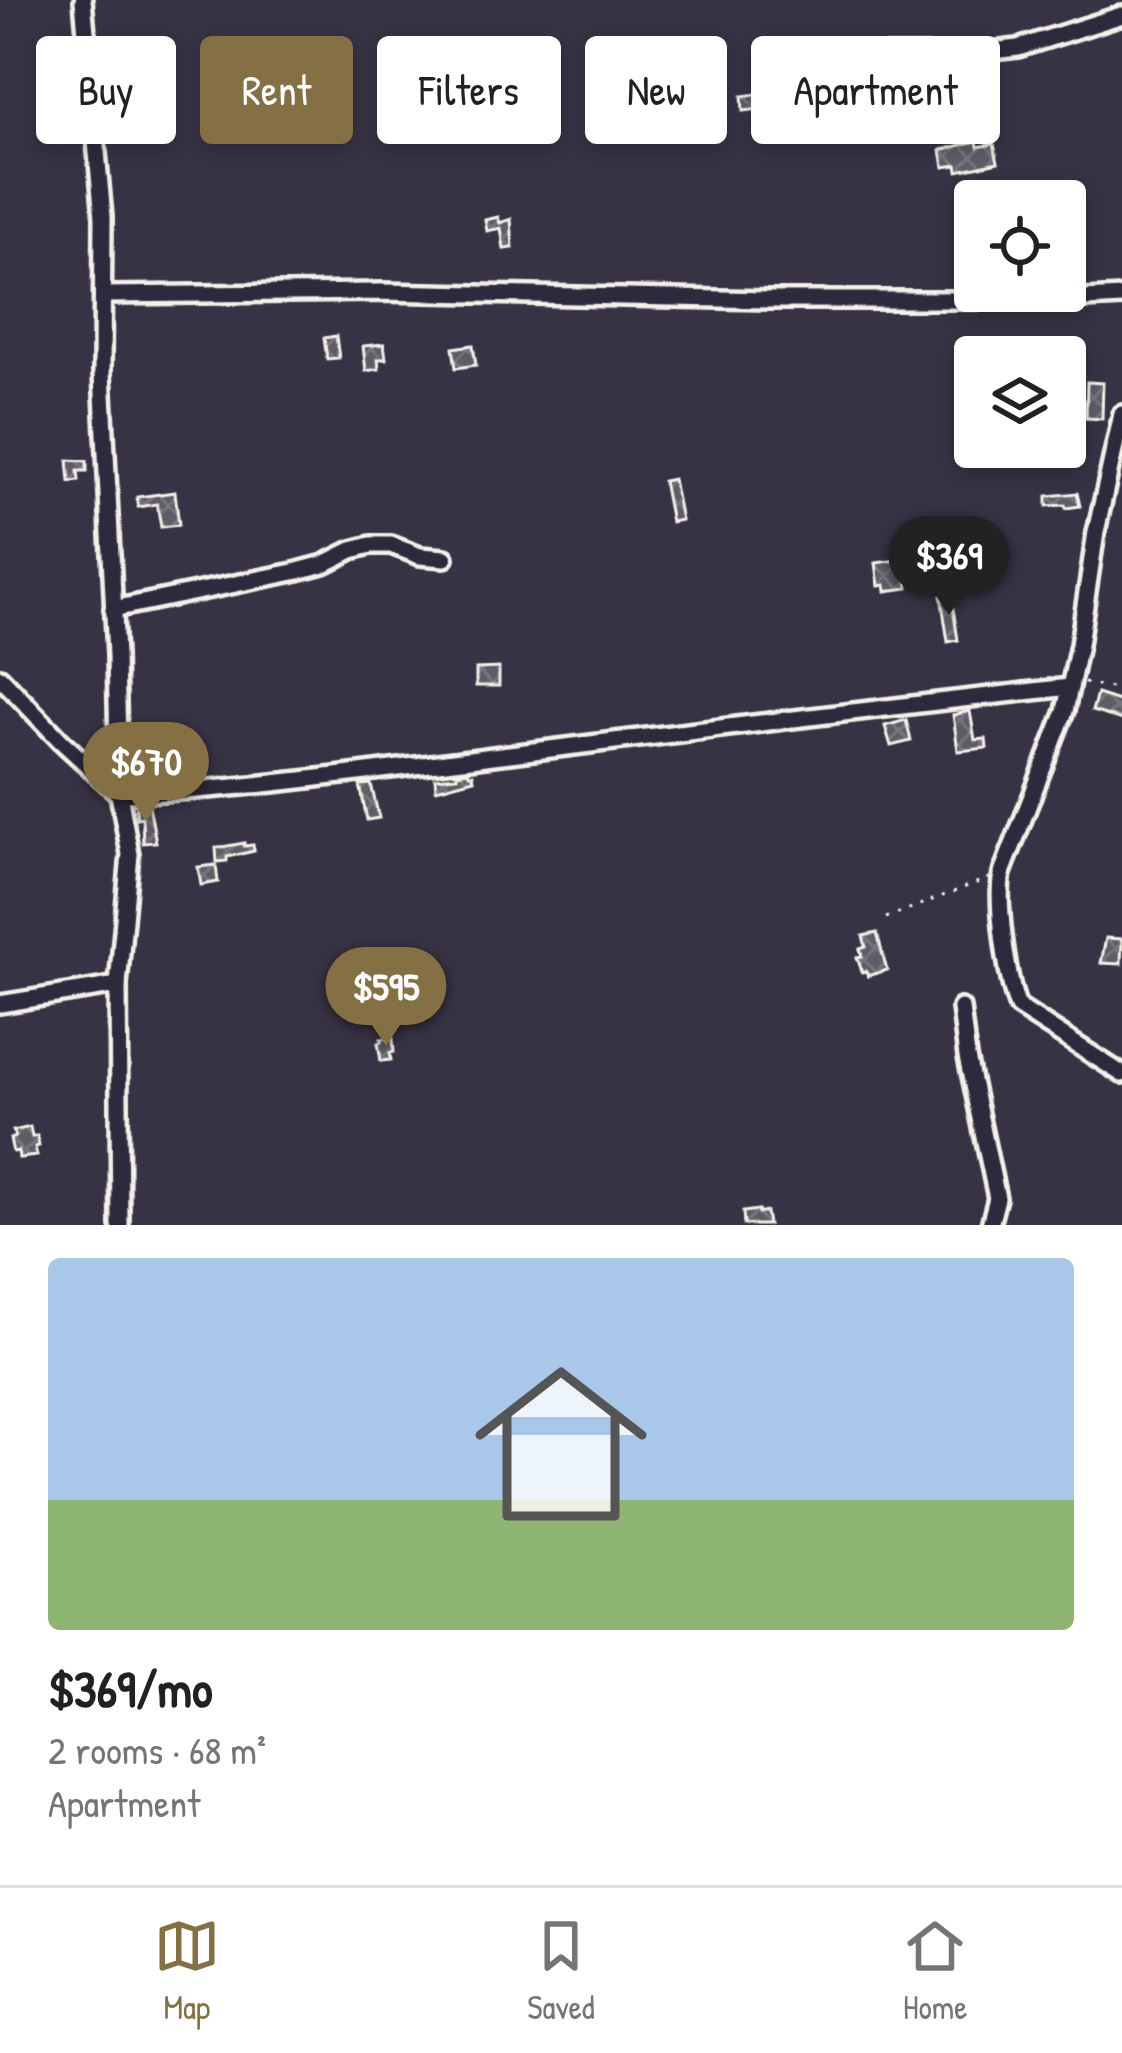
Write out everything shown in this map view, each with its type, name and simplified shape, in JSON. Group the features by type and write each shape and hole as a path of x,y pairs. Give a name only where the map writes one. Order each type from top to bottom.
{"street":[{"path":"83,0 103,217 102,373 118,794 130,866 118,985 120,1225"},
{"path":"1000,50 1122,15"},
{"path":"104,295 381,292 696,300 1122,297"},
{"path":"1122,414 1070,687 1057,734 1002,873 999,896 1016,1003 1024,1013 1122,1074"},
{"path":"1102,503 1122,502"},
{"path":"112,610 294,572 370,544 445,558"},
{"path":"0,677 118,794 239,787 1070,687"},
{"path":"0,1004 118,985"},
{"path":"961,1009 997,1198 990,1225"}],"path":[{"path":"1070,687 1086,682 1122,690"},
{"path":"886,918 1002,873"}],"building":[{"path":"751,95 751,110 743,111 742,96"},
{"path":"994,144 998,162 958,171 957,165 944,167 941,150"},
{"path":"498,217 500,223 511,219 513,248 504,249 501,228 487,231 485,220"},
{"path":"336,336 339,358 327,359 324,338"},
{"path":"384,344 386,359 378,359 379,369 366,371 363,346"},
{"path":"473,345 476,365 456,368 453,348"},
{"path":"1087,382 1103,383 1102,419 1086,418"},
{"path":"68,460 87,461 87,471 78,471 79,481 70,482"},
{"path":"673,479 681,520 671,522 663,481"},
{"path":"175,492 179,525 161,527 157,504 138,507 137,497"},
{"path":"1077,493 1080,506 1047,506 1047,496"},
{"path":"905,559 906,569 913,568 914,579 907,580 908,588 886,591 885,585 879,586 876,563"},
{"path":"951,595 958,640 948,642 941,596"},
{"path":"499,668 499,686 476,686 476,669"},
{"path":"1097,694 1122,702 1122,720 1092,711"},
{"path":"970,711 975,740 986,739 987,748 958,751 953,715"},
{"path":"906,720 911,741 891,746 885,726"},
{"path":"468,771 474,779 436,789 435,778"},
{"path":"371,784 379,818 367,820 360,785"},
{"path":"149,805 156,842 143,843 142,817 137,818 136,808"},
{"path":"253,845 254,851 217,862 216,848"},
{"path":"216,865 218,882 201,885 198,867"},
{"path":"877,933 887,970 868,976 857,957 866,947 863,936"},
{"path":"1106,938 1122,939 1121,964 1101,963"},
{"path":"393,1038 391,1060 381,1061 378,1043"},
{"path":"30,1127 32,1137 37,1136 37,1156 19,1158 10,1139 15,1137 13,1131"},
{"path":"743,1212 766,1212 768,1225 744,1225"}]}
